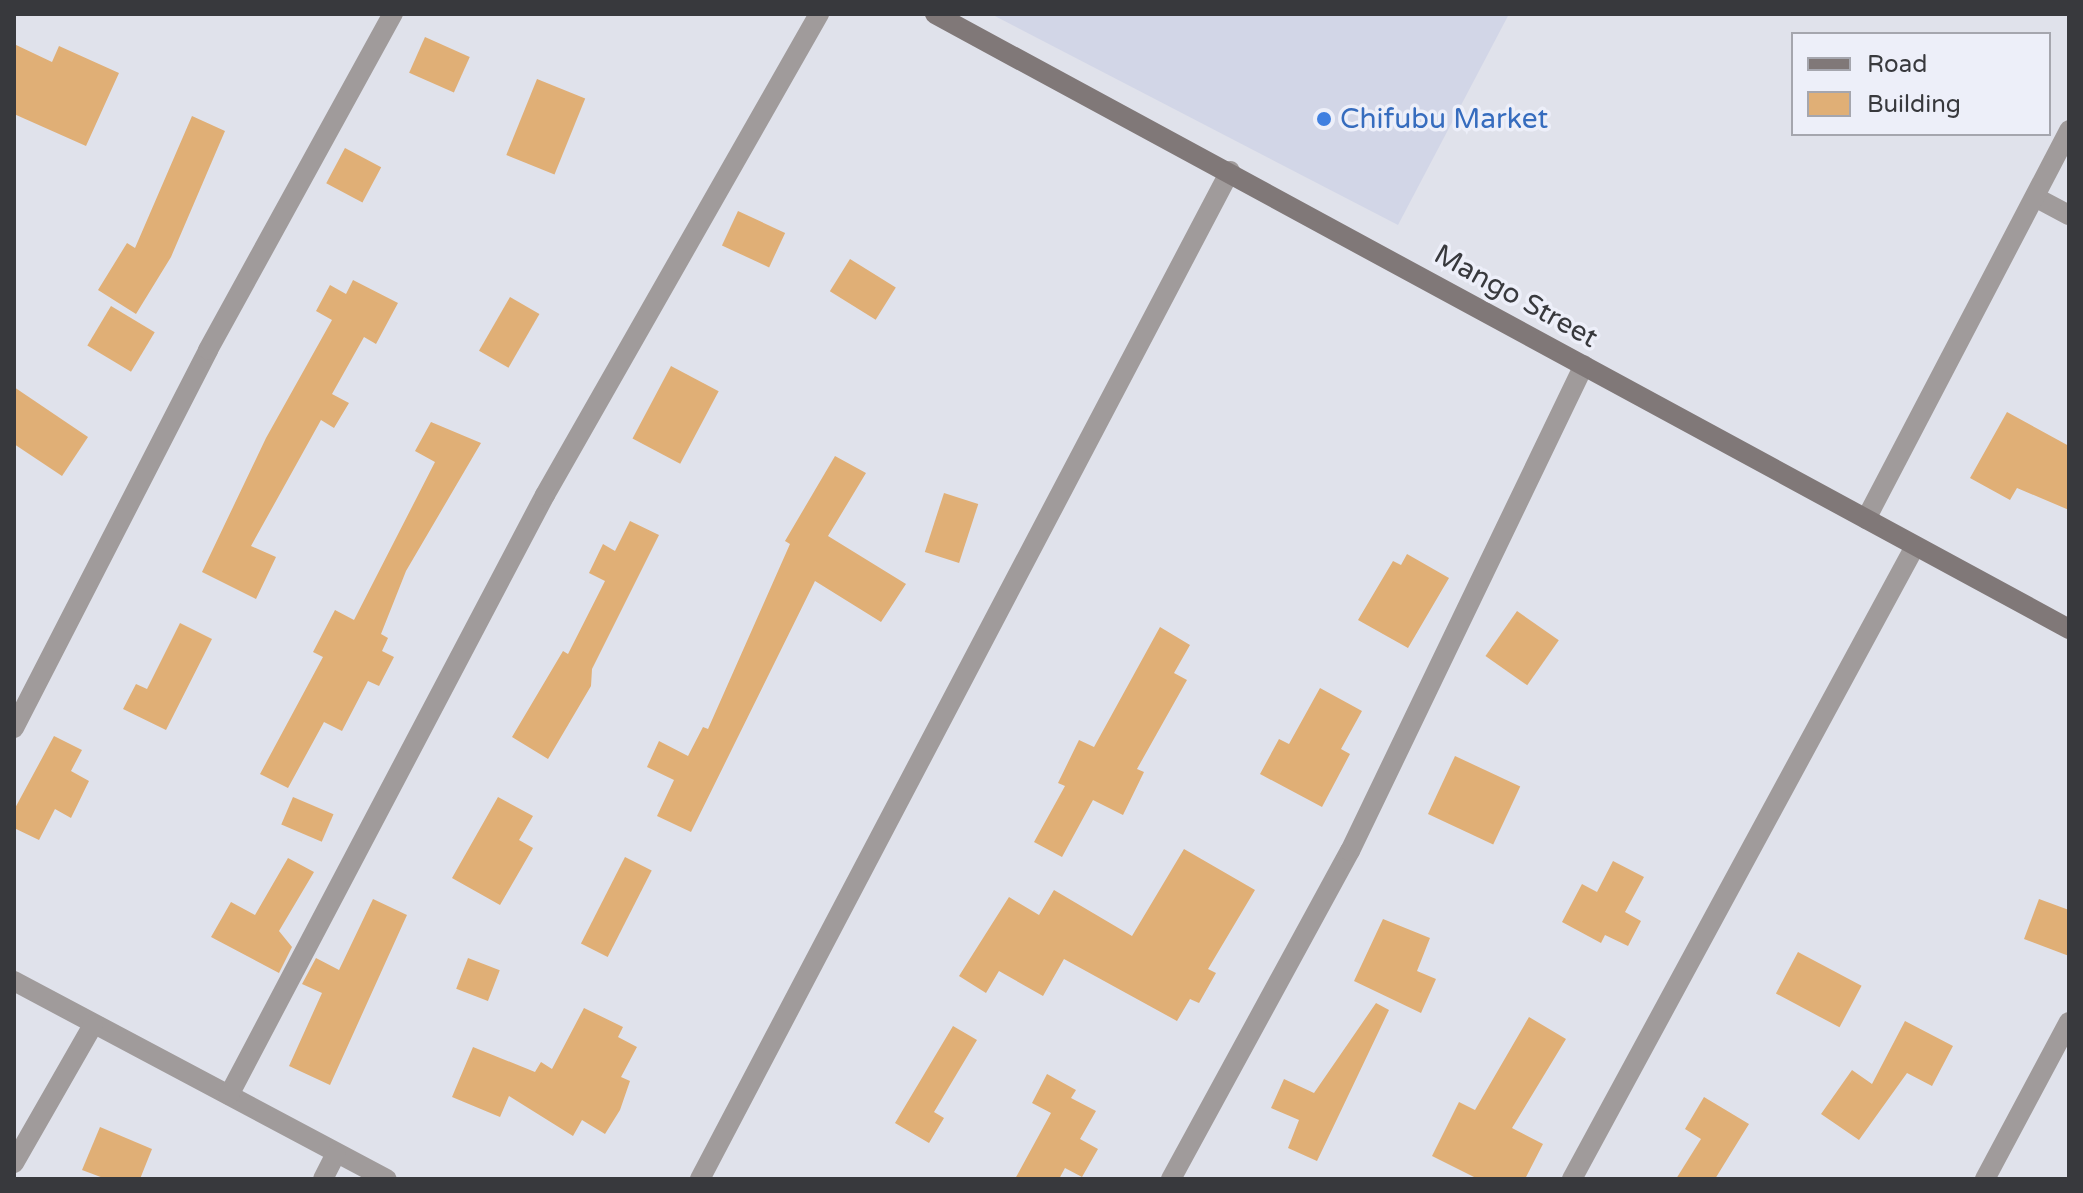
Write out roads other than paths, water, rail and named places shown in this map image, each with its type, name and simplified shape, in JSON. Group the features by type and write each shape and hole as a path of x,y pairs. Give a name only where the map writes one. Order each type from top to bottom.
{"main road":[{"name":"Mango Street","path":"935,14 1230,171 1866,519 1913,550 2069,629"}],"street":[{"path":"14,728 208,350 393,14"},
{"path":"229,1095 545,495 819,14"},
{"path":"1866,519 2069,130"},
{"path":"700,1179 1230,171"},
{"path":"2035,197 2069,215"},
{"path":"1171,1179 1350,851 1584,365"},
{"path":"1572,1179 1913,550"},
{"path":"14,981 387,1179"},
{"path":"1985,1179 2069,1022"},
{"path":"14,1163 93,1025"},
{"path":"323,1179 336,1154"}],"place":[{"name":"Chifubu Market","path":"1324,119"}]}
